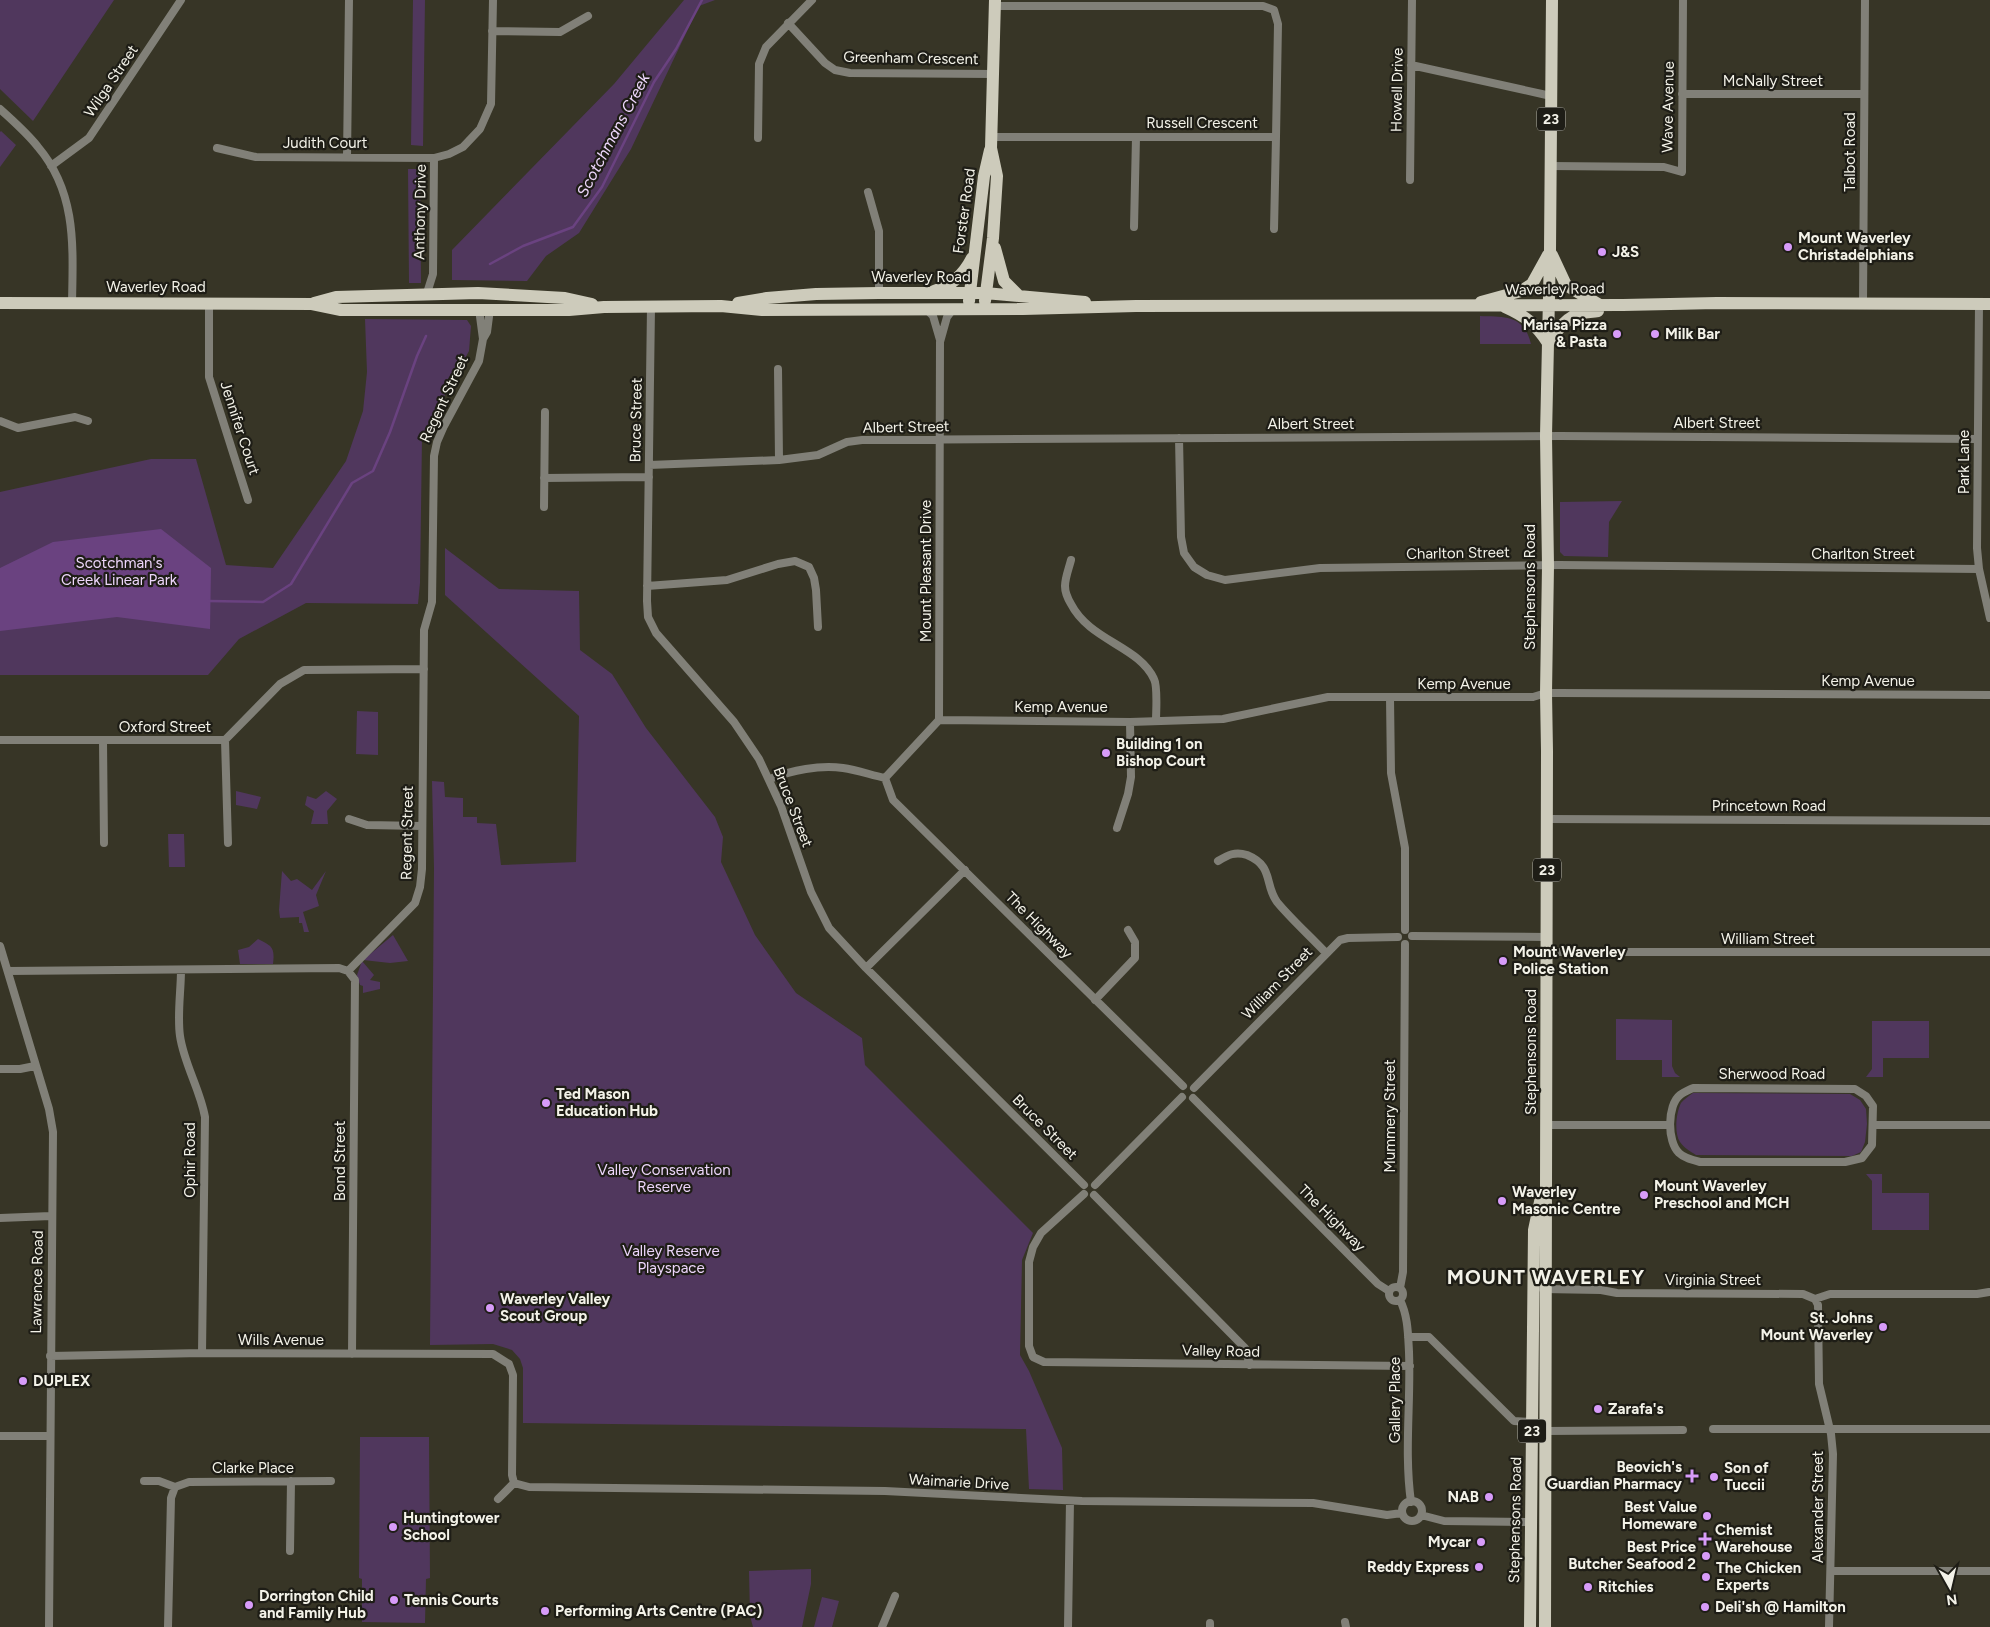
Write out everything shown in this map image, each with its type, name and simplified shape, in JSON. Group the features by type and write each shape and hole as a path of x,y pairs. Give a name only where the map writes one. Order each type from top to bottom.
{"main road":[{"name":"Stephensons Road","path":"1530,1627 1532,1422 1540,1289 1541,1230 1546,1175 1547,1125 1546,693 1548,566 1546,436 1552,0"},
{"name":"Forster Road","path":"968,309 984,176 991,143 995,3"},
{"name":"Forster Road","path":"984,308 993,238 997,176 991,143"},
{"path":"993,238 1004,281 1018,295"},
{"path":"1550,250 1566,285 1598,304"},
{"path":"1470,306 1521,291 1532,284 1550,250"},
{"path":"926,293 941,289 960,276 968,267 975,251"},
{"name":"Waverley Road","path":"312,304 336,297 427,293 482,293 565,298 604,307"},
{"path":"482,293 484,309"},
{"name":"Waverley Road","path":"721,306 767,298 816,294 879,293 985,293 1120,306"},
{"path":"879,293 879,309"},
{"name":"Waverley Road","path":"0,303 312,304 341,310 569,310 604,307 721,306 762,310 1717,303 1984,304"},
{"path":"1502,306 1522,315 1538,328 1548,343 1558,329 1580,313 1596,312 1623,305"},
{"name":"Stephensons Road","path":"1540,1289 1546,1431 1544,1627"},
{"path":"1531,1522 1546,1518"}],"street":[{"name":"Wilga Street","path":"51,166 89,138 181,0"},
{"path":"347,157 349,0"},
{"name":"Anthony Drive","path":"427,293 433,274 434,158 464,147 480,130 491,104 493,0"},
{"path":"758,138 759,64 766,47 812,0"},
{"name":"Howell Drive","path":"1410,180 1412,0"},
{"name":"Wave Avenue","path":"1550,166 1664,167 1682,172 1683,0"},
{"name":"Talbot Road","path":"1863,304 1865,0"},
{"name":"Russell Crescent","path":"991,143 1136,137 1276,137 1278,24 1274,10 1263,6 995,3"},
{"path":"492,31 560,32 588,16"},
{"name":"Greenham Crescent","path":"788,23 825,63 835,70 850,73 994,74"},
{"path":"1411,65 1551,96"},
{"name":"McNally Street","path":"1682,94 1864,94"},
{"path":"0,109 38,147 51,166 66,196 72,232 72,304"},
{"path":"1134,227 1136,137"},
{"path":"1274,229 1276,137"},
{"name":"Judith Court","path":"217,148 256,157 434,158"},
{"path":"868,192 879,231 879,293"},
{"name":"Anthony Drive","path":"433,274 441,293"},
{"name":"Jennifer Court","path":"209,304 209,377 248,500"},
{"name":"Park Lane","path":"1984,304 1977,439 1979,569 1990,618"},
{"name":"Bruce Street","path":"651,308 648,617 656,633 734,722 759,759 781,806 808,885 829,928 866,968 1084,1185"},
{"name":"Regent Street","path":"348,971 414,903 420,887 422,869 424,630 432,602 433,585 434,456 444,426 478,361 487,332 484,309"},
{"name":"Mount Pleasant Drive","path":"925,309 933,316 940,342 939,720"},
{"name":"Mount Pleasant Drive","path":"940,342 947,317 952,309"},
{"path":"778,369 779,460"},
{"path":"544,507 545,412"},
{"path":"0,421 18,428 75,417 88,421"},
{"name":"Albert Street","path":"649,465 779,460 818,455 847,442 940,440 1546,436 1977,439"},
{"name":"Charlton Street","path":"1179,438 1181,537 1184,553 1194,567 1207,575 1225,580 1320,568 1548,566 1979,569"},
{"path":"544,478 649,477"},
{"path":"1071,560 1065,586 1068,599 1074,610 1095,633 1145,666 1154,680 1156,721"},
{"path":"647,586 727,580 778,564 794,562 809,567 814,578 818,628"},
{"name":"Oxford Street","path":"0,740 225,740 280,684 304,670 424,669"},
{"name":"Kemp Avenue","path":"939,720 1130,722 1223,719 1328,698 1533,697 1546,693 1990,695"},
{"path":"1390,698 1391,773 1405,848 1405,930"},
{"path":"770,779 785,773 817,768 842,768 885,778 939,720"},
{"path":"1117,828 1128,794 1131,777 1130,722"},
{"path":"225,740 228,843"},
{"path":"103,741 104,843"},
{"name":"The Highway","path":"885,778 893,800 1183,1086"},
{"path":"349,819 367,825 422,826"},
{"name":"Princetown Road","path":"1547,819 1990,821"},
{"path":"1218,861 1229,854 1240,852 1264,866 1276,901 1326,953"},
{"path":"866,968 964,870"},
{"path":"1095,1000 1135,958 1134,942 1128,930"},
{"path":"1405,930 1410,932 1412,936 1410,941 1405,944 1398,937 1399,932 1405,930"},
{"path":"1412,936 1547,936"},
{"name":"William Street","path":"1194,1088 1340,940 1348,938 1398,937"},
{"name":"Mummery Street","path":"1400,1288 1403,1272 1405,944"},
{"name":"Lawrence Road","path":"0,946 49,1108 53,1132 49,1627"},
{"name":"William Street","path":"1547,952 1990,952"},
{"path":"8,971 339,968 348,971"},
{"name":"Ophir Road","path":"180,970 180,1035 203,1104 205,1117 202,1353"},
{"name":"Bond Street","path":"348,971 355,980 352,1354"},
{"path":"0,1069 20,1069 35,1066"},
{"path":"1188,1085 1194,1088 1193,1098 1188,1100 1182,1097 1180,1092 1183,1086 1188,1085"},
{"name":"Sherwood Road","path":"1694,1088 1855,1089 1866,1096 1873,1106 1872,1145 1862,1158 1845,1162 1700,1162 1688,1159 1678,1152 1672,1142 1670,1125 1671,1111 1678,1096 1694,1088"},
{"path":"1095,1185 1182,1097"},
{"name":"The Highway","path":"1193,1098 1371,1277 1389,1292"},
{"path":"1547,1125 1670,1125"},
{"path":"1873,1125 1990,1125"},
{"path":"1091,1182 1095,1185 1097,1190 1094,1195 1090,1197 1084,1194 1082,1190 1084,1185 1091,1182"},
{"name":"Valley Road","path":"1084,1194 1041,1233 1033,1246 1029,1262 1029,1346 1033,1357 1044,1362 1410,1366"},
{"path":"1094,1195 1245,1348 1250,1365"},
{"path":"0,1218 51,1216"},
{"path":"1393,1287 1400,1288 1403,1293 1400,1300 1396,1301 1392,1300 1389,1292 1393,1287"},
{"name":"Virginia Street","path":"1540,1289 1601,1290 1616,1293 1803,1294 1816,1302"},
{"path":"1816,1302 1830,1294 1989,1294"},
{"name":"Gallery Place","path":"1400,1300 1406,1312 1410,1366 1408,1480 1411,1502"},
{"name":"Alexander Street","path":"1816,1302 1819,1384 1831,1431 1833,1454 1832,1570 1829,1627"},
{"path":"1408,1337 1429,1337 1514,1421 1532,1422"},
{"name":"Wills Avenue","path":"50,1356 202,1353 493,1354 509,1364 513,1374 512,1475 514,1482"},
{"path":"1713,1429 1831,1431 1852,1429 1990,1429"},
{"path":"1546,1431 1683,1430"},
{"path":"0,1436 50,1436"},
{"name":"Clarke Place","path":"144,1481 160,1481 175,1487 189,1482 332,1481"},
{"path":"290,1551 291,1481"},
{"path":"498,1498 514,1482"},
{"name":"Waimarie Drive","path":"514,1482 529,1487 885,1491 1070,1501 1313,1503 1387,1515 1402,1513"},
{"path":"168,1627 171,1498 175,1487"},
{"path":"1068,1627 1070,1501"},
{"path":"1411,1502 1420,1506 1421,1515 1417,1520 1406,1519 1402,1513 1404,1506 1411,1502"},
{"path":"1421,1515 1444,1521 1531,1522"},
{"path":"1832,1570 1990,1571"},
{"path":"882,1627 895,1596"}],"green space":[{"path":"0,0 114,0 33,121 0,89"},
{"path":"413,0 425,0 423,146 411,145"},
{"path":"684,0 715,0 699,6 631,149 579,233 546,256 527,281 452,280 452,250 614,84"},
{"path":"0,132 16,145 0,167"},
{"path":"408,169 420,169 421,283 409,283"},
{"path":"1480,316 1506,318 1519,323 1528,335 1531,344 1480,344"},
{"name":"Scotchman's Creek Linear Park","path":"365,319 467,320 471,326 469,351 422,437 418,604 306,603 239,639 208,675 0,675 0,492 151,459 196,459 226,565 273,568 346,461 363,411 367,372"},
{"path":"1622,501 1609,522 1608,557 1564,556 1560,552 1560,502"},
{"name":"Valley Conservation Reserve","path":"445,548 499,589 579,591 580,650 612,674 646,728 715,817 723,837 721,862 755,935 796,993 862,1038 865,1065 1033,1233 1022,1260 1020,1355 1029,1371 1062,1448 1063,1490 1029,1489 1026,1429 523,1423 523,1368 520,1359 512,1350 493,1344 430,1345 434,868 432,781 444,782 445,797 463,798 463,817 477,817 477,823 496,824 501,865 576,862 579,716 445,595"},
{"path":"357,711 378,712 378,755 356,754"},
{"path":"236,791 261,797 257,809 236,805"},
{"path":"326,791 337,799 327,811 328,824 311,824 314,811 305,805 307,796 316,799"},
{"path":"168,834 184,834 185,867 169,867"},
{"path":"282,871 291,881 297,879 312,890 326,871 316,895 319,906 303,912 309,932 304,932 302,923 299,923 299,917 280,918"},
{"path":"393,935 408,961 390,963 363,960"},
{"path":"258,939 267,943 272,948 273,964 240,964 238,950 249,947"},
{"path":"362,961 374,975 370,980 380,982 380,989 363,993 363,986 360,985 357,975"},
{"path":"1616,1019 1672,1020 1672,1066 1675,1073 1680,1077 1662,1077 1662,1060 1616,1060"},
{"path":"1872,1021 1929,1021 1929,1058 1883,1058 1883,1077 1866,1077 1872,1069"},
{"path":"1693,1093 1850,1094 1860,1100 1866,1109 1865,1142 1861,1152 1852,1156 1696,1155 1685,1148 1680,1142 1676,1128 1679,1107"},
{"path":"1866,1174 1882,1174 1882,1193 1929,1193 1929,1230 1872,1230 1872,1181"},
{"path":"360,1437 429,1437 430,1578 426,1579 425,1623 362,1622 362,1579 359,1578"},
{"path":"811,1569 811,1584 802,1627 753,1627 750,1616 749,1571"},
{"path":"822,1597 839,1601 832,1627 814,1627"}],"shaded area":[{"path":"161,529 211,568 210,629 117,617 0,631 0,568 53,542"}],"waterway":[{"name":"Scotchmans Creek","path":"490,264 523,246 573,227 602,187 654,82 676,49 702,0"},
{"name":"Scotchmans Creek","path":"208,601 263,602 291,584 352,483 373,471 390,432 426,336"}],"place":[{"name":"Mount Waverley Christadelphians","path":"1788,247"},
{"name":"J&S","path":"1602,252"},
{"name":"Marisa Pizza & Pasta","path":"1617,334"},
{"name":"Milk Bar","path":"1655,334"},
{"name":"Building 1 on Bishop Court","path":"1106,753"},
{"name":"Mount Waverley Police Station","path":"1503,961"},
{"name":"Ted Mason Education Hub","path":"546,1103"},
{"name":"Mount Waverley Preschool and MCH","path":"1644,1195"},
{"name":"Waverley Masonic Centre","path":"1502,1201"},
{"name":"Waverley Valley Scout Group","path":"490,1308"},
{"name":"St. Johns Mount Waverley","path":"1883,1327"},
{"name":"DUPLEX","path":"23,1381"},
{"name":"Zarafa's","path":"1598,1409"},
{"name":"Beovich's Guardian Pharmacy","path":"1692,1476"},
{"name":"Son of Tuccii","path":"1714,1477"},
{"name":"NAB","path":"1489,1497"},
{"name":"Best Value Homeware","path":"1707,1516"},
{"name":"Huntingtower School","path":"393,1527"},
{"name":"Chemist Warehouse","path":"1705,1539"},
{"name":"Mycar","path":"1481,1542"},
{"name":"Best Price Butcher Seafood 2","path":"1706,1556"},
{"name":"Reddy Express","path":"1479,1567"},
{"name":"The Chicken Experts","path":"1706,1577"},
{"name":"Ritchies","path":"1588,1587"},
{"name":"Tennis Courts","path":"394,1600"},
{"name":"Dorrington Child and Family Hub","path":"249,1605"},
{"name":"Deli'sh @ Hamilton","path":"1705,1607"},
{"name":"Performing Arts Centre (PAC)","path":"545,1611"}],"district":[{"name":"MOUNT WAVERLEY","path":"1546,1277"}],"park label":[{"name":"Valley Reserve Playspace","path":"671,1260"}]}
